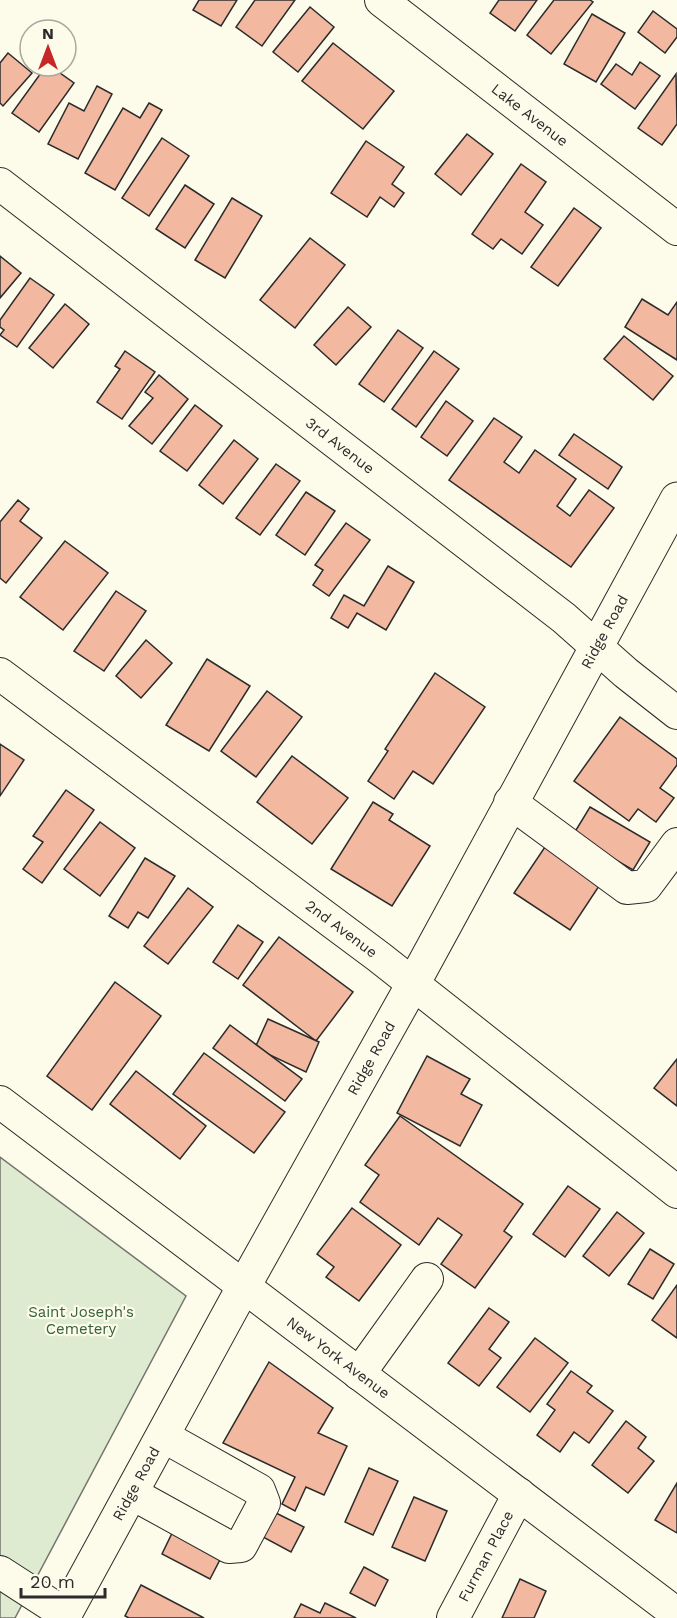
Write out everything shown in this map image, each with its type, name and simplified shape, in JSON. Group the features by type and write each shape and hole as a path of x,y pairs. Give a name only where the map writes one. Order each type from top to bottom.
{"main road":[{"name":"Ridge Road","path":"64,1616 244,1286 413,984 510,802 677,499"}],"street":[{"name":"Lake Avenue","path":"381,0 677,229"},
{"name":"3rd Avenue","path":"0,184 564,618 626,673 677,713"},
{"name":"2nd Avenue","path":"0,674 283,884 677,1192"},
{"path":"510,802 627,888 646,886 677,844"},
{"name":"New York Avenue","path":"0,1102 677,1614"},
{"path":"359,1374 427,1279"},
{"path":"132,1493 229,1547 241,1546 260,1512 264,1503 259,1490 163,1436"},
{"name":"Furman Place","path":"453,1618 519,1494"},
{"path":"0,1572 64,1616"}],"green space":[{"name":"Saint Joseph's Cemetery","path":"0,1157 186,1296 15,1618 0,1618"}],"building":[{"path":"199,0 237,0 221,26 193,10"},
{"path":"255,0 295,0 262,46 236,27"},
{"path":"499,0 537,0 515,31 490,13"},
{"path":"554,0 590,0 593,2 551,54 527,35"},
{"path":"310,7 334,27 298,72 273,52"},
{"path":"653,11 677,29 677,37 665,53 638,32"},
{"path":"592,14 625,33 596,82 564,64"},
{"path":"333,43 394,91 363,129 302,81"},
{"path":"8,53 18,61 18,78 28,78 3,106 0,103 0,63"},
{"path":"640,62 660,76 635,109 601,84 616,64 632,75"},
{"path":"676,74 677,124 662,145 638,128"},
{"path":"37,78 67,78 74,83 39,132 12,113"},
{"path":"97,86 112,94 78,159 48,144 69,103 84,111"},
{"path":"149,103 162,110 115,190 85,173 123,108 140,118"},
{"path":"467,134 493,154 461,195 435,174"},
{"path":"162,138 189,156 149,216 122,198"},
{"path":"366,141 404,167 392,184 404,193 394,207 380,197 367,217 331,193"},
{"path":"521,164 546,182 525,212 543,225 522,254 501,239 493,249 472,234"},
{"path":"185,185 214,204 185,248 156,229"},
{"path":"232,198 262,216 225,278 195,260"},
{"path":"574,208 601,228 558,286 531,267"},
{"path":"310,238 345,265 295,328 260,300"},
{"path":"0,256 21,273 0,298"},
{"path":"30,278 54,295 17,347 0,335 4,330 0,327 0,320"},
{"path":"642,299 668,315 677,302 677,360 625,327"},
{"path":"65,304 89,324 53,368 29,348"},
{"path":"348,307 371,327 336,365 314,345"},
{"path":"398,330 423,348 384,402 359,384"},
{"path":"624,336 673,376 653,400 604,359"},
{"path":"125,351 155,372 122,419 97,402 120,369 115,366"},
{"path":"434,351 459,369 416,427 392,409"},
{"path":"159,375 188,399 152,444 129,426 153,398 145,392"},
{"path":"446,401 473,421 447,456 421,437"},
{"path":"195,405 222,426 187,471 160,451"},
{"path":"494,418 522,437 504,462 519,473 535,450 576,479 557,506 570,516 589,490 614,508 571,567 449,480"},
{"path":"574,434 622,467 608,489 559,455"},
{"path":"234,440 258,459 223,504 199,485"},
{"path":"276,464 300,481 260,535 236,518"},
{"path":"306,492 335,511 305,555 276,535"},
{"path":"18,500 29,509 20,521 42,538 6,583 0,578 0,522"},
{"path":"346,523 370,540 329,596 313,585 323,570 315,565"},
{"path":"65,541 108,573 63,630 20,597"},
{"path":"388,566 414,582 386,630 357,613 348,628 331,618 344,595 364,606"},
{"path":"116,591 146,611 104,671 74,651"},
{"path":"146,640 172,663 141,698 116,676"},
{"path":"207,659 250,686 209,751 166,725"},
{"path":"435,673 485,707 433,784 413,771 394,799 368,781 388,751 385,749"},
{"path":"267,691 302,717 256,777 221,751"},
{"path":"620,717 677,759 677,765 660,788 674,798 656,822 638,809 629,821 574,781"},
{"path":"0,744 24,760 0,796"},
{"path":"292,756 348,798 312,844 257,802"},
{"path":"66,790 94,810 42,883 23,869 43,842 33,836"},
{"path":"373,802 393,814 389,820 430,846 392,906 331,869"},
{"path":"590,807 650,842 633,870 573,835"},
{"path":"100,822 135,848 100,896 64,869"},
{"path":"547,844 603,880 570,930 514,893"},
{"path":"145,858 175,876 148,918 138,912 128,928 109,916"},
{"path":"188,888 213,907 168,964 144,946"},
{"path":"238,925 263,942 238,979 213,962"},
{"path":"279,937 353,992 316,1041 243,985"},
{"path":"115,982 161,1016 92,1110 47,1076"},
{"path":"268,1019 319,1042 306,1072 255,1048"},
{"path":"230,1025 302,1079 285,1101 213,1048"},
{"path":"204,1053 285,1112 254,1153 173,1094"},
{"path":"427,1056 470,1079 461,1094 482,1105 460,1146 397,1113"},
{"path":"677,1059 677,1106 654,1088"},
{"path":"136,1071 206,1126 180,1159 110,1104"},
{"path":"400,1116 523,1204 504,1231 512,1237 475,1288 441,1264 462,1235 438,1218 419,1245 360,1202 379,1175 365,1165"},
{"path":"568,1186 600,1209 565,1257 533,1234"},
{"path":"352,1208 401,1245 359,1301 326,1277 334,1267 317,1254"},
{"path":"617,1212 644,1233 609,1276 583,1256"},
{"path":"650,1249 674,1264 653,1299 628,1284"},
{"path":"677,1285 677,1338 652,1320"},
{"path":"489,1308 509,1322 489,1349 501,1358 479,1386 448,1363"},
{"path":"535,1338 568,1363 530,1412 497,1387"},
{"path":"269,1362 333,1408 318,1433 347,1446 324,1495 306,1487 295,1511 282,1504 295,1477 223,1443"},
{"path":"571,1371 592,1386 587,1392 613,1411 589,1443 574,1432 560,1452 537,1435 555,1410 547,1404"},
{"path":"626,1421 646,1437 638,1448 654,1461 628,1493 592,1465"},
{"path":"369,1468 398,1481 373,1535 345,1522"},
{"path":"677,1483 677,1533 655,1520"},
{"path":"414,1497 447,1511 425,1561 392,1547"},
{"path":"276,1513 304,1527 291,1552 263,1537"},
{"path":"176,1525 225,1550 210,1579 162,1554"},
{"path":"364,1567 388,1580 375,1606 350,1593"},
{"path":"520,1579 546,1591 534,1618 502,1618"},
{"path":"141,1585 204,1618 129,1618 125,1616"},
{"path":"325,1603 356,1618 294,1618 301,1604 320,1613"}]}
